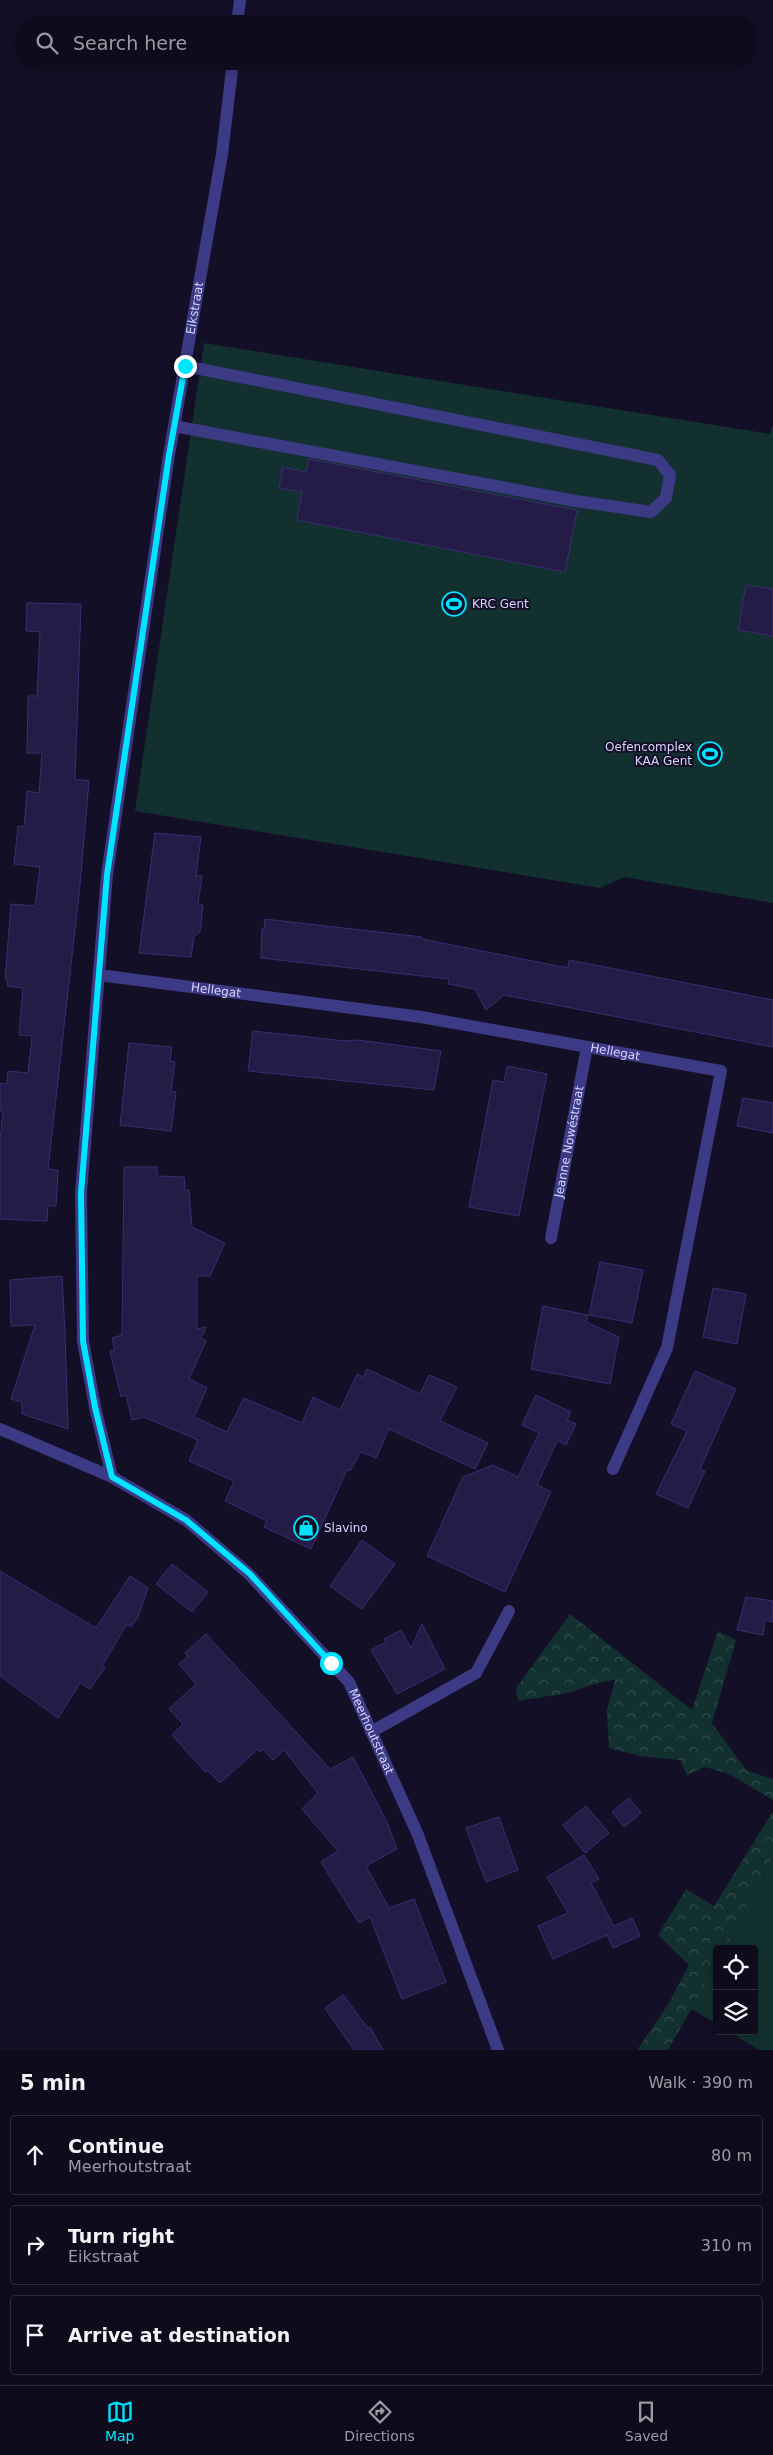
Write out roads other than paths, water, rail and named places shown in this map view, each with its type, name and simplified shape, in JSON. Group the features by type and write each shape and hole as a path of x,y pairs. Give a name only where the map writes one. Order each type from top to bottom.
{"street":[{"path":"238,15 240,0"},
{"name":"Eikstraat","path":"112,1477 95,1407 83,1341 81,1193 107,875 174,426 222,154 232,70"},
{"path":"174,426 576,502 652,512 666,498 670,475 658,460 185,366"},
{"name":"Hellegat","path":"99,975 422,1017 721,1070 668,1348 613,1469"},
{"name":"Jeanne Nowéstraat","path":"551,1238 587,1047"},
{"name":"Meerhoutstraat","path":"0,1429 112,1477 186,1520 250,1574 349,1682 418,1835 498,2050"},
{"path":"371,1732 476,1674 508,1610"}],"place":[{"name":"KRC Gent","path":"454,604"},
{"name":"Oefencomplex KAA Gent","path":"710,754"},
{"name":"Slavino","path":"306,1528"}]}
